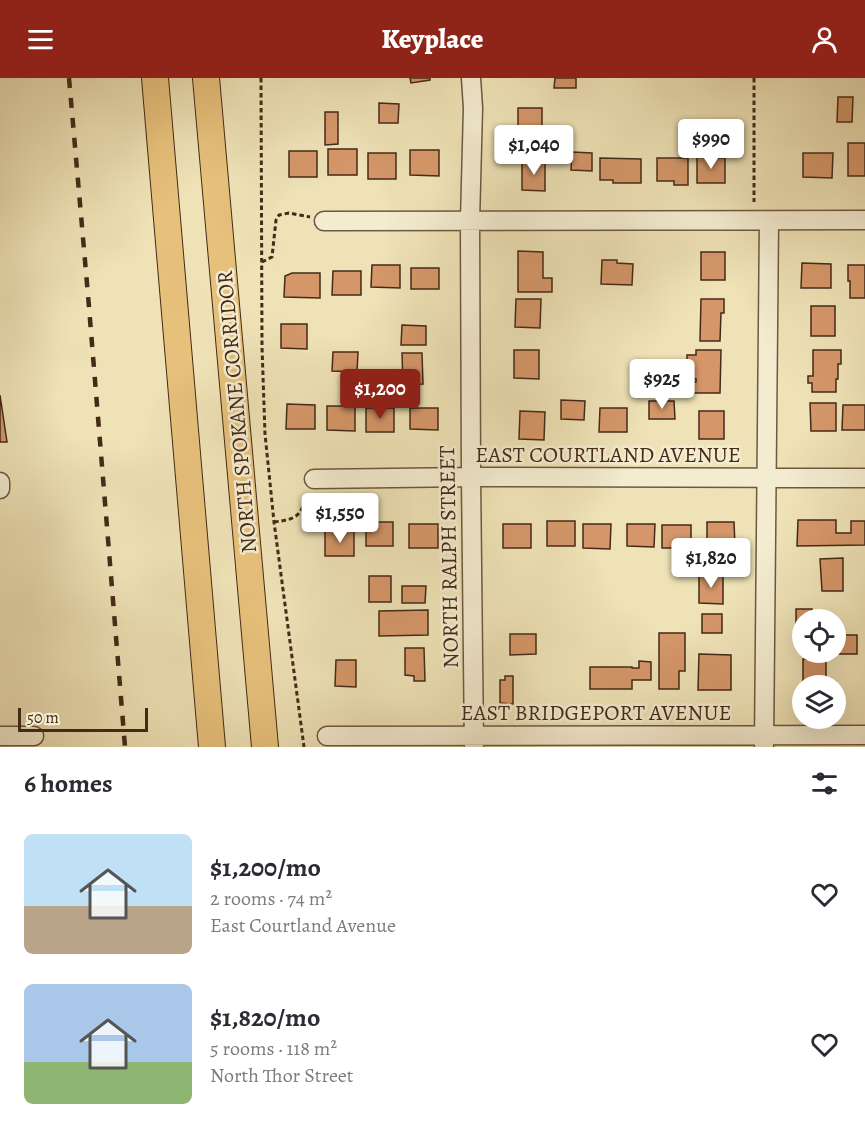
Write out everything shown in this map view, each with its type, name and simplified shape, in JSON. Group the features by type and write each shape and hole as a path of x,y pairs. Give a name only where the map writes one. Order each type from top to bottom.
{"highway":[{"path":"155,78 212,747"},
{"name":"NORTH SPOKANE CORRIDOR","path":"206,78 265,747"}],"street":[{"name":"NORTH RALPH STREET","path":"471,78 473,108 470,221 474,742"},
{"path":"324,221 865,220"},
{"path":"761,221 766,478 764,741"},
{"name":"EAST COURTLAND AVENUE","path":"314,479 865,478"},
{"path":"0,482 0,489"},
{"name":"EAST BRIDGEPORT AVENUE","path":"327,736 474,742 764,741 865,735"},
{"path":"0,736 34,736"}],"path":[{"path":"261,78 262,347 265,434 274,522 304,747"},
{"path":"754,78 761,221"},
{"path":"262,262 272,257 276,220 279,216 289,213 324,221"},
{"path":"274,522 292,520 302,511 314,479"}],"building":[{"path":"410,78 430,78 430,80 411,83"},
{"path":"555,78 576,78 576,88 554,88"},
{"path":"838,97 853,97 852,122 837,122"},
{"path":"379,103 399,104 398,123 379,123"},
{"path":"518,108 542,108 542,146 521,146"},
{"path":"325,112 338,112 338,144 325,145"},
{"path":"848,143 865,143 865,176 848,176"},
{"path":"328,149 357,149 357,175 328,175"},
{"path":"410,150 439,150 439,176 410,175"},
{"path":"289,151 317,151 317,177 289,177"},
{"path":"572,152 592,153 592,171 571,170"},
{"path":"368,153 396,153 396,179 368,179"},
{"path":"803,153 833,153 832,178 803,177"},
{"path":"697,157 725,158 725,183 697,183"},
{"path":"600,158 641,159 641,183 613,183 613,180 600,180"},
{"path":"657,158 688,158 688,185 674,185 674,181 657,181"},
{"path":"522,162 545,162 545,191 522,190"},
{"path":"518,251 543,252 543,278 552,278 552,292 518,292"},
{"path":"701,252 725,252 725,280 701,280"},
{"path":"602,260 617,260 617,263 633,264 632,285 601,284"},
{"path":"802,263 831,264 831,288 801,288"},
{"path":"372,265 400,265 400,288 371,287"},
{"path":"848,265 865,265 865,298 850,298"},
{"path":"411,268 439,268 439,289 411,289"},
{"path":"333,271 361,271 361,295 332,295"},
{"path":"292,273 320,273 320,298 284,297 285,276"},
{"path":"516,299 541,299 540,328 515,327"},
{"path":"701,299 724,299 720,341 700,341"},
{"path":"811,306 835,306 835,336 811,336"},
{"path":"281,324 307,324 307,349 281,348"},
{"path":"402,325 426,326 426,345 401,345"},
{"path":"514,350 539,350 539,379 514,378"},
{"path":"696,350 721,350 720,393 687,393 687,382 696,382 696,379 687,378 687,355 696,355"},
{"path":"813,350 841,350 836,392 812,392 812,383 808,383 808,376 813,376"},
{"path":"333,352 358,352 357,372 332,371"},
{"path":"402,353 422,353 423,384 403,385"},
{"path":"0,395 7,442 0,442"},
{"path":"561,400 585,401 584,420 561,419"},
{"path":"649,401 674,401 675,419 649,419"},
{"path":"810,403 836,403 836,431 811,431"},
{"path":"287,404 315,405 315,429 286,429"},
{"path":"843,405 865,405 865,430 842,430"},
{"path":"327,406 355,406 355,431 327,430"},
{"path":"366,408 394,408 394,432 366,432"},
{"path":"410,408 438,408 438,430 410,429"},
{"path":"600,408 627,408 627,432 599,432"},
{"path":"520,411 545,412 544,440 519,439"},
{"path":"699,411 724,411 724,439 699,439"},
{"path":"798,520 836,520 836,533 851,533 851,521 865,521 865,545 797,546"},
{"path":"547,521 575,521 575,546 547,546"},
{"path":"366,522 393,522 393,546 366,546"},
{"path":"707,522 734,522 735,546 707,546"},
{"path":"409,524 438,524 438,548 409,548"},
{"path":"503,524 531,524 531,548 503,548"},
{"path":"583,524 611,524 610,549 583,548"},
{"path":"627,524 655,524 654,547 627,546"},
{"path":"662,525 691,525 691,548 662,548"},
{"path":"325,531 354,531 354,556 325,556"},
{"path":"843,558 843,591 822,591 820,559"},
{"path":"699,574 723,574 723,604 699,603"},
{"path":"369,576 391,576 391,602 369,602"},
{"path":"402,586 426,586 425,603 402,603"},
{"path":"428,610 428,635 379,636 379,611"},
{"path":"702,614 722,614 722,633 702,633"},
{"path":"659,633 685,633 685,671 679,671 679,689 659,689"},
{"path":"510,634 536,634 536,654 510,655"},
{"path":"846,635 857,635 857,654 846,654"},
{"path":"405,648 424,648 425,681 414,681 414,676 405,675"},
{"path":"699,654 731,655 731,690 698,690"},
{"path":"336,660 356,660 356,687 335,686"},
{"path":"639,661 651,662 651,680 632,680 632,689 590,689 590,667 639,668"},
{"path":"803,663 826,663 826,675 803,675"},
{"path":"505,676 513,676 513,704 500,703 500,680 505,680"}],"railway":[{"path":"69,78 125,747"}]}
